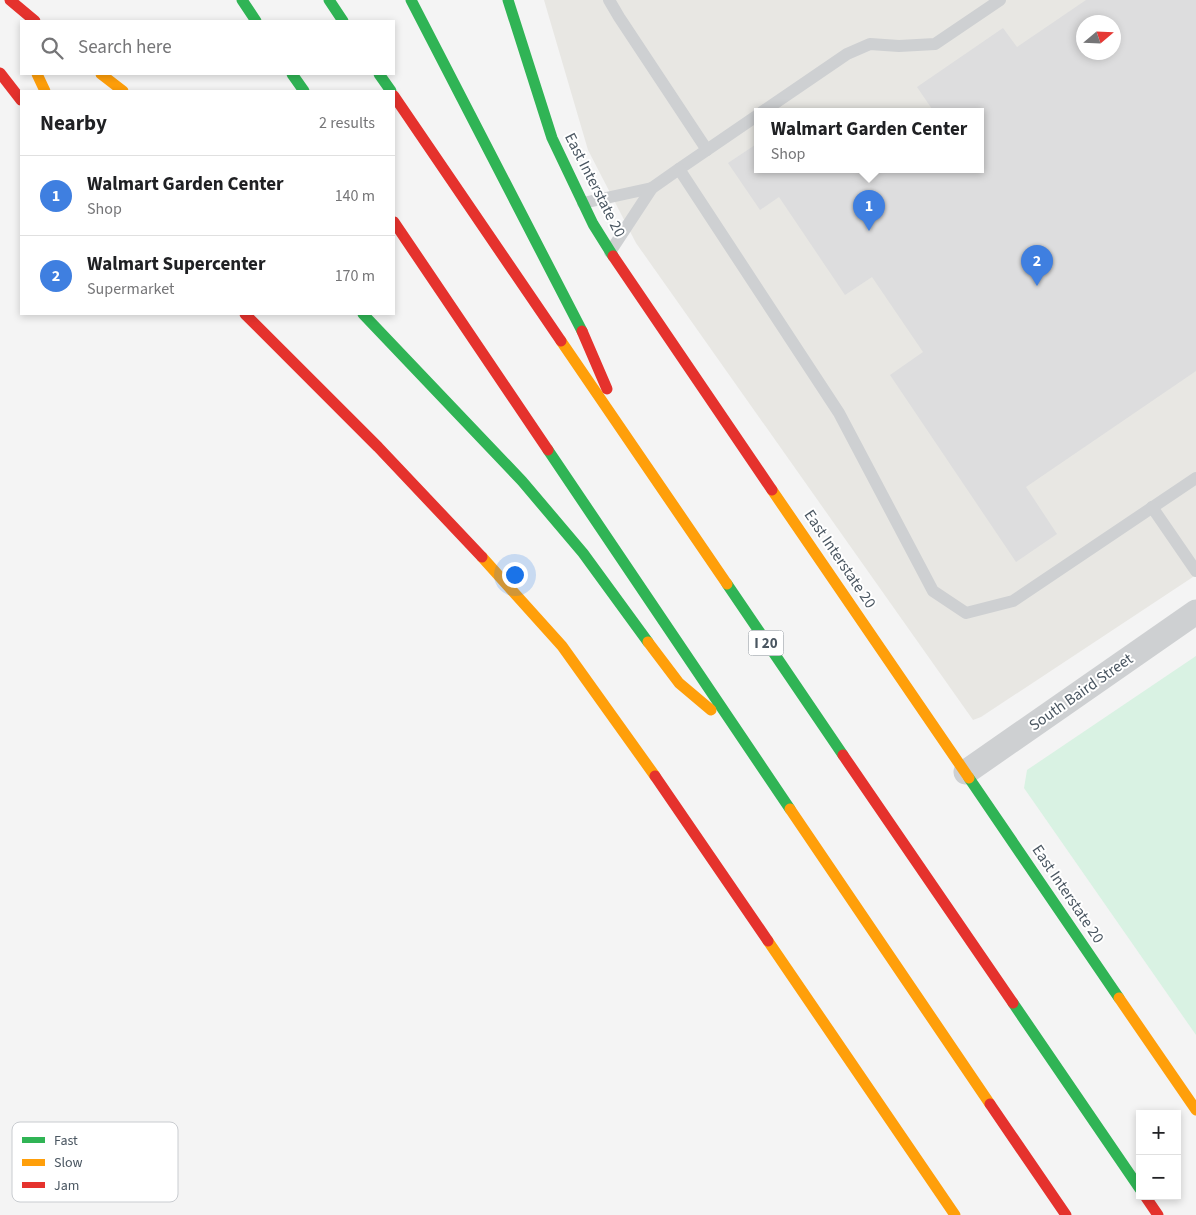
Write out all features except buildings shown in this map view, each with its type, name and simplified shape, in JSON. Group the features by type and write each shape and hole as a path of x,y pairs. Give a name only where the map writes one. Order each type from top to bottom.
{"main road":[{"path":"10,0 34,20"},
{"path":"242,0 255,20"},
{"path":"328,0 342,20"},
{"path":"411,0 588,343 626,437"},
{"name":"East Interstate 20","path":"508,0 552,138 593,224 610,252 1196,1110"},
{"path":"17,4 22,20"},
{"path":"0,73 20,99"},
{"path":"37,75 45,90"},
{"path":"102,75 122,90"},
{"path":"293,75 303,90"},
{"path":"380,75 389,90"},
{"name":"I 20","path":"395,97 1136,1182"},
{"path":"395,223 737,732 1066,1215"},
{"path":"247,315 378,447 503,579 562,646 654,774 955,1215"},
{"path":"364,315 522,481 583,553 679,683 737,732"},
{"path":"1148,1200 1158,1215"}],"street":[{"name":"South Baird Street","path":"966,772 1196,612"}],"lane":[{"path":"610,0 619,17 707,150"},
{"path":"768,108 847,54 870,44 899,46 934,44 1000,0"},
{"path":"610,252 652,188 754,118"},
{"path":"679,169 839,413 933,591 966,613 1013,601 1196,478"},
{"path":"583,203 652,188"},
{"path":"1152,507 1196,571"}],"shaded area":[{"path":"544,0 1196,0 1196,575 981,717 973,720 636,243 588,150"}],"green space":[{"path":"1196,656 1196,1035 1024,788 1027,770"}],"traffic: fast":[{"path":"242,0 255,20"},
{"path":"329,0 342,20"},
{"path":"411,0 582,331"},
{"path":"508,0 552,138 593,224 613,256"},
{"path":"293,75 303,90"},
{"path":"380,75 390,90"},
{"path":"364,315 522,481 583,553 648,642"},
{"path":"548,450 790,809"},
{"path":"727,584 843,755"},
{"path":"969,778 1119,998"},
{"path":"1013,1003 1136,1183"}],"traffic: slow":[{"path":"37,75 45,90"},
{"path":"102,75 122,90"},
{"path":"561,341 727,584"},
{"path":"772,490 969,778"},
{"path":"482,557 562,646 655,776"},
{"path":"648,642 679,683 711,710"},
{"path":"790,809 990,1104"},
{"path":"768,941 955,1215"},
{"path":"1119,998 1196,1110"}],"traffic: jam":[{"path":"10,0 34,20"},
{"path":"0,73 20,99"},
{"path":"395,97 561,341"},
{"path":"395,223 548,450"},
{"path":"613,256 772,490"},
{"path":"246,315 378,447 482,557"},
{"path":"582,331 607,389"},
{"path":"843,755 1013,1003"},
{"path":"655,776 768,941"},
{"path":"990,1104 1066,1215"},
{"path":"1148,1200 1158,1215"}],"place":[{"name":"Walmart Garden Center","path":"869,231"},
{"name":"Walmart Supercenter","path":"1037,286"}]}
